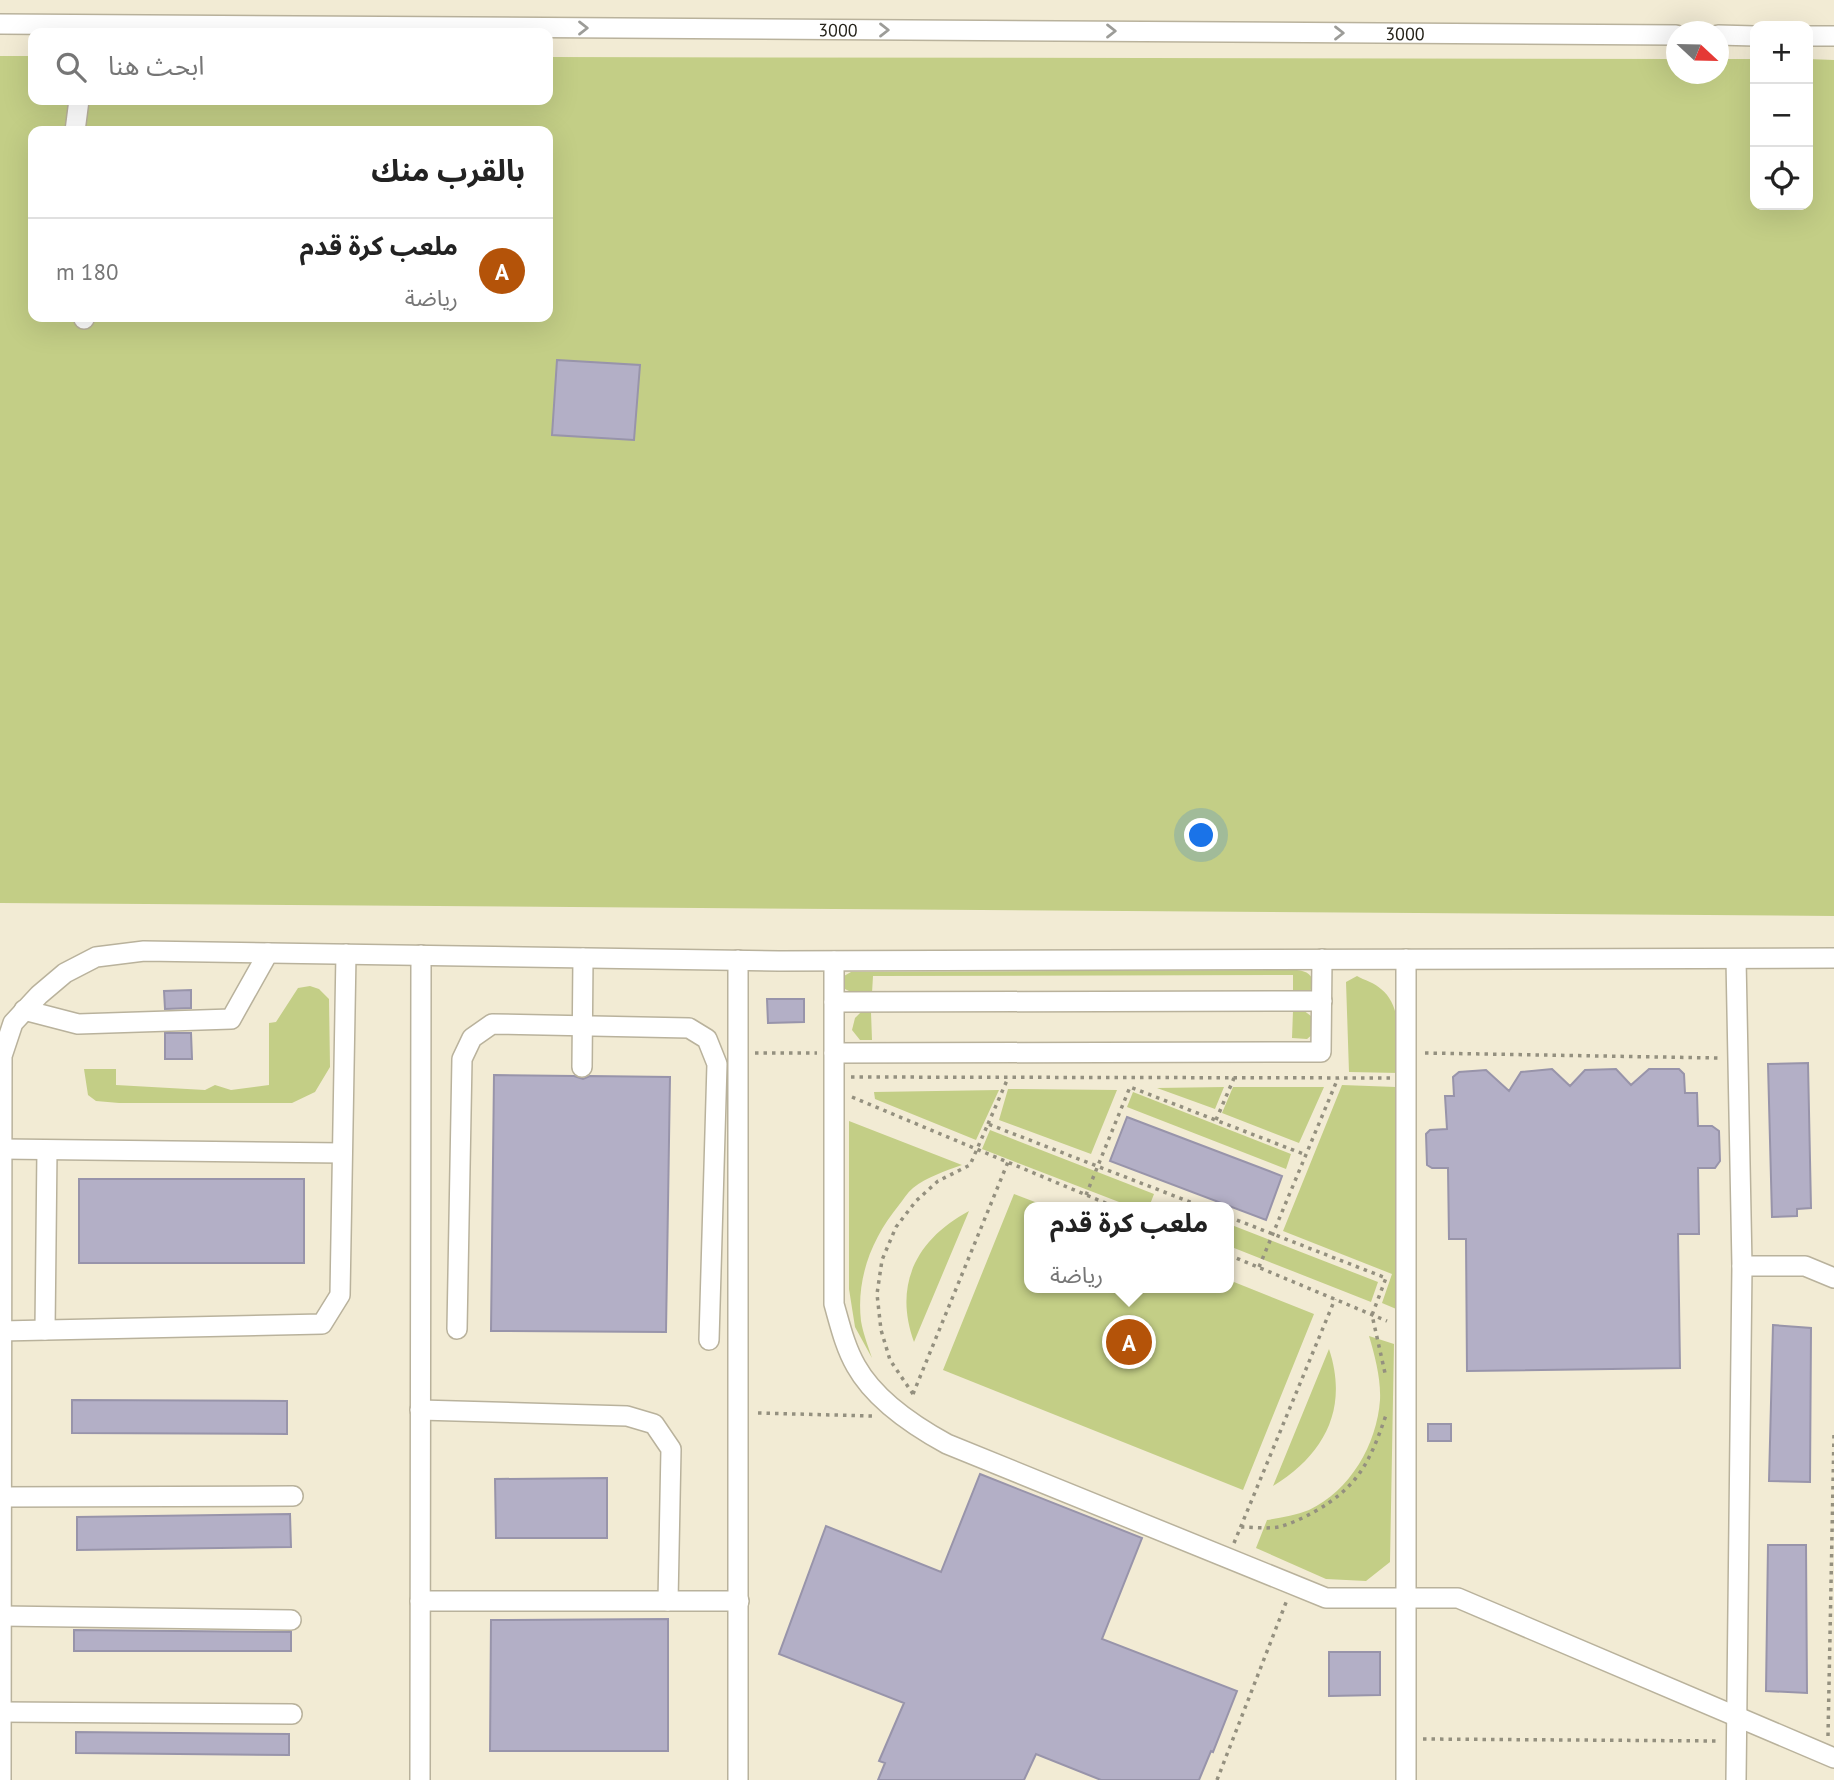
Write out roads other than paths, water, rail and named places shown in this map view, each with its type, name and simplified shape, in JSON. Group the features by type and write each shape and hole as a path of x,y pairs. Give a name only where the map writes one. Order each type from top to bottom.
{"street":[{"name":"3000","path":"0,24 67,28"},
{"name":"3000","path":"553,31 1666,35"},
{"path":"1729,36 1750,36"},
{"path":"1813,36 1834,36"},
{"path":"76,126 78,105"},
{"path":"1,1780 2,1056 13,1023 24,1010 65,973 96,957 144,951 834,961 1834,958"},
{"path":"24,1010 78,1024 232,1020 268,953"},
{"path":"1,1331 322,1324 340,1295 346,954"},
{"path":"420,1780 421,955"},
{"path":"582,1067 583,958"},
{"path":"834,1052 1321,1052 1322,959"},
{"path":"1406,959 1406,1780"},
{"path":"1736,959 1742,1266 1737,1780"},
{"path":"738,960 738,1780"},
{"path":"834,961 834,1304 856,1368 910,1423 947,1444 1326,1598 1458,1598 1831,1756"},
{"path":"834,1002 1322,1001"},
{"path":"457,1329 462,1059 472,1038 492,1024 689,1028 706,1039 717,1064 709,1340"},
{"path":"2,1149 342,1153"},
{"path":"45,1330 47,1150"},
{"path":"1742,1266 1805,1266 1834,1278"},
{"path":"420,1410 627,1416 654,1424 671,1449 668,1601"},
{"path":"1,1497 293,1496"},
{"path":"419,1601 739,1601"},
{"path":"1,1616 291,1620"},
{"path":"1,1712 292,1714"}],"place":[{"name":"ملعب كرة قدم","path":"1129,1342"}]}
